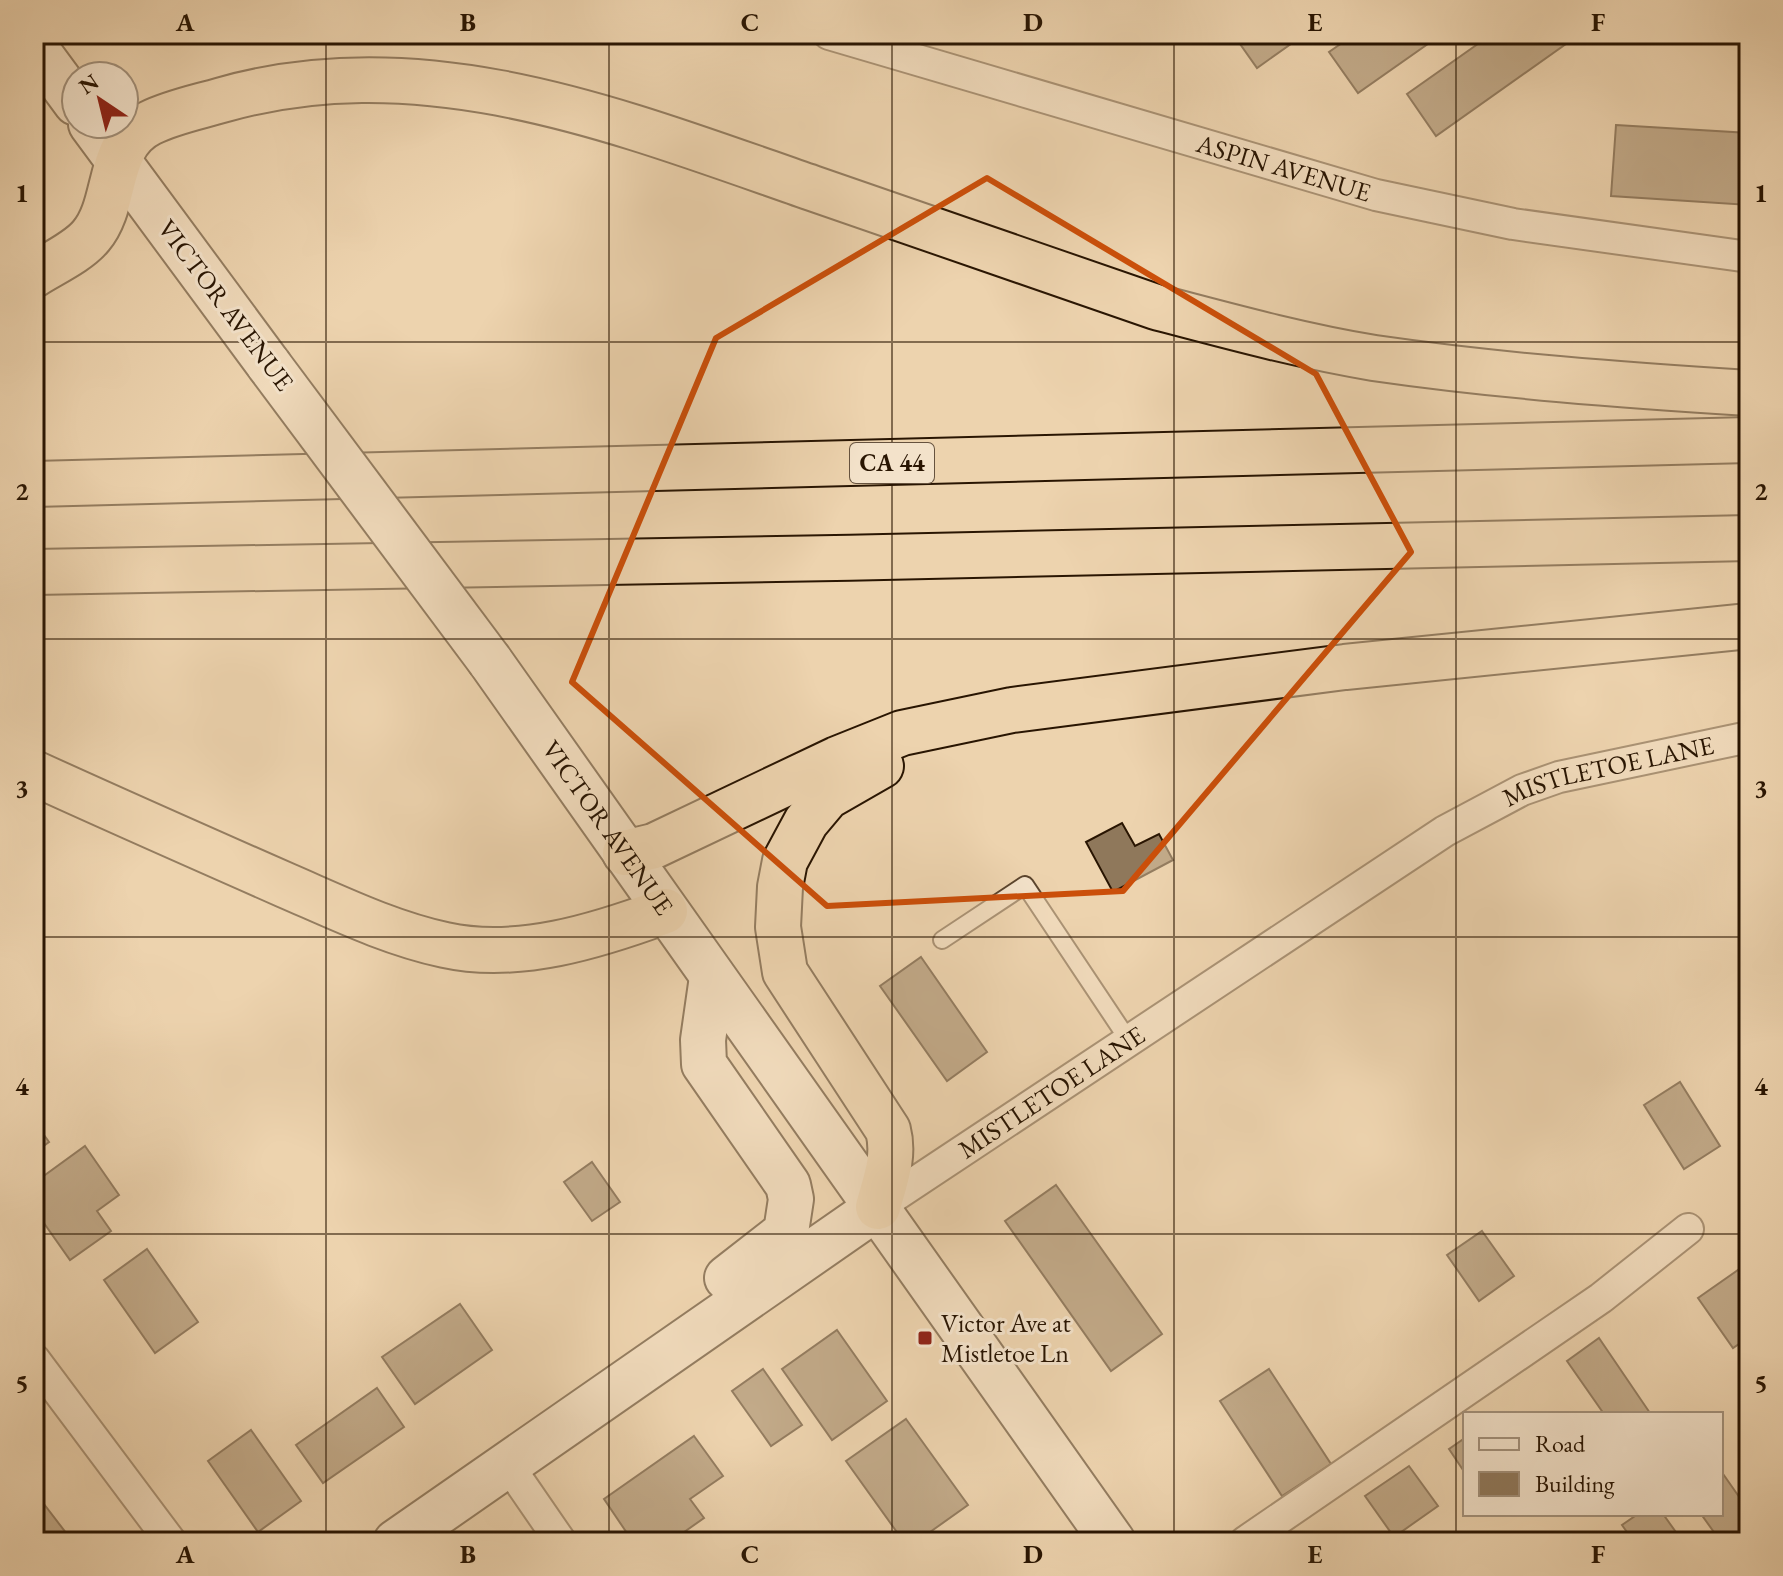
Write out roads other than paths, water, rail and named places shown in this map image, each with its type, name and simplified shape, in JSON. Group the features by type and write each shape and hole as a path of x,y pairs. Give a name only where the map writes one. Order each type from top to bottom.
{"highway":[{"path":"34,275 91,237 101,220 118,160 133,136 148,124 225,99 288,85 412,80 497,90 634,127 1141,302 1242,330 1371,357 1547,380 1749,393"},
{"name":"CA 44","path":"34,484 1749,440"},
{"path":"34,572 530,565 906,554 1749,538"},
{"path":"625,853 654,846 824,765 902,733 1012,710 1345,667 1749,626"},
{"path":"878,1207 892,1144 888,1130 785,972 778,927 785,861 806,822 827,797 871,770 1012,710"},
{"path":"34,773 356,916 446,945 508,948 568,942 605,933 665,911"}],"main road":[{"path":"34,46 60,81"},
{"name":"VICTOR AVENUE","path":"103,140 490,661 1113,1542"},
{"path":"646,1371 658,1339 681,1315 786,1232 787,1227 791,1199 788,1185 704,1064 703,1040 712,977"},
{"name":"MISTLETOE LANE","path":"396,1542 878,1207"}],"street":[{"name":"ASPIN AVENUE","path":"829,34 1376,195 1513,224 1749,257"},
{"name":"MISTLETOE LANE","path":"878,1207 1445,831 1522,790 1629,760 1749,737"},
{"path":"1245,1542 1601,1298 1688,1229"},
{"path":"34,1359 171,1542"},
{"path":"508,1465 561,1542"}],"lane":[{"path":"942,940 1025,885 1129,1041"}],"place":[{"name":"Victor Ave at Mistletoe Ln","path":"925,1338"}]}
